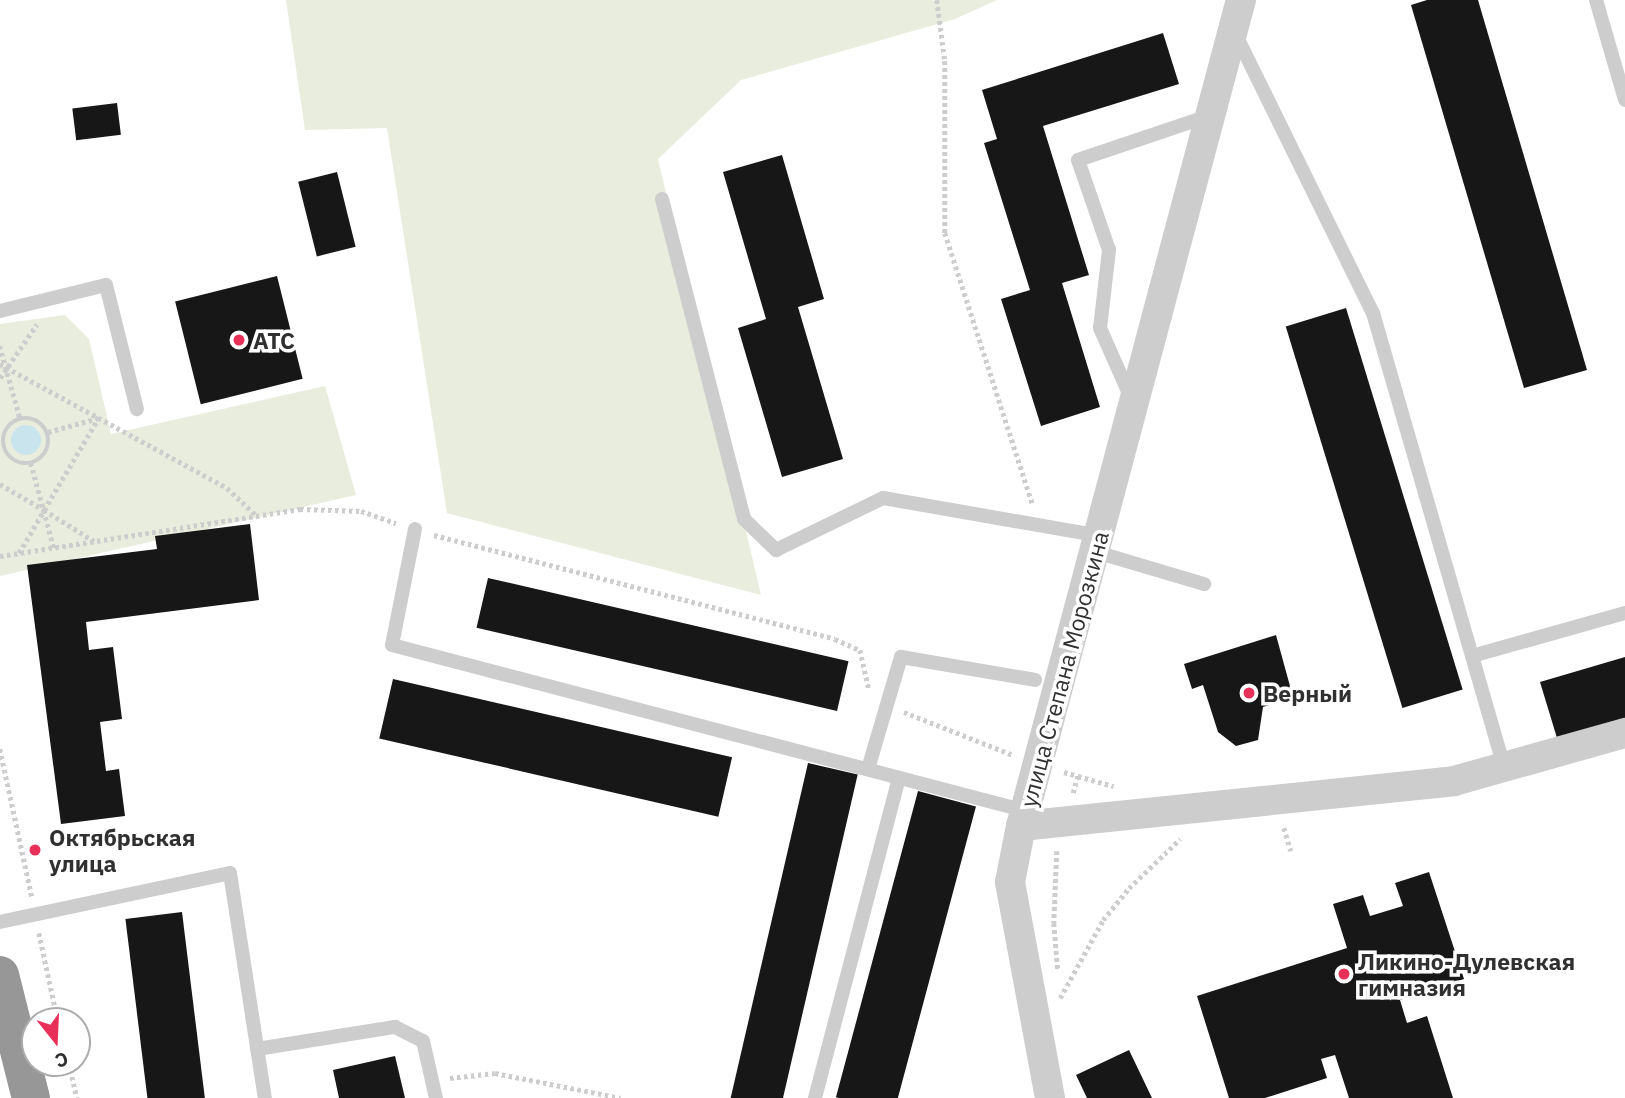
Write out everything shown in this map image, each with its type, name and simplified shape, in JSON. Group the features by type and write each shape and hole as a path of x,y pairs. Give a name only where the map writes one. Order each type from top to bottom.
{"highway":[{"path":"0,975 31,1098"}],"street":[{"name":"улица Степана Морозкина","path":"1241,0 1024,818 1065,822 1454,782 1625,733"},
{"path":"1024,818 1010,882 1050,1098"}],"lane":[{"path":"1595,0 1625,100"},
{"path":"1233,28 1373,313 1504,767"},
{"path":"1134,406 1101,328 1109,250 1078,160 1210,115"},
{"path":"662,199 744,519 776,550 883,498 1039,525 1204,584"},
{"path":"0,311 106,285 137,409"},
{"path":"415,530 393,645 868,769 1024,818"},
{"path":"1472,656 1625,613"},
{"path":"868,769 901,657 1035,680"},
{"path":"815,1098 899,778"},
{"path":"0,922 230,873 265,1098"},
{"path":"257,1049 395,1027 423,1041 436,1098"}],"path":[{"path":"937,0 945,61 946,233 1039,525"},
{"path":"0,378 3,366 56,297"},
{"path":"0,346 3,366 20,418"},
{"path":"3,366 227,488 258,517"},
{"path":"48,432 99,417"},
{"path":"19,553 99,417"},
{"path":"20,418 37,420 48,432 49,447 45,454 32,463 18,463 11,459 1,446 4,431 20,418"},
{"path":"32,463 54,548"},
{"path":"0,484 94,542"},
{"path":"0,556 300,509 361,511 415,530 835,639 860,650 870,694 885,704 1038,765 1078,776 1058,843 1054,923 1058,973"},
{"path":"0,749 55,1007"},
{"path":"1059,986 1060,998 1104,920 1129,887 1186,834"},
{"path":"432,1080 495,1073 621,1098"},
{"path":"72,1077 77,1098"}],"green space":[{"path":"286,0 997,0 955,19 741,80 658,159 761,595 447,513 387,128 305,130"},
{"path":"65,315 89,339 111,434 325,386 356,495 0,576 0,324"}],"water":[{"path":"26,425 32,426 40,434 40,446 32,454 26,455 20,454 12,446 11,440 12,434 20,426"}],"building":[{"path":"1427,0 1478,0 1587,370 1524,388 1411,5"},
{"path":"1163,33 1179,84 1043,126 1089,275 1062,283 1100,407 1041,426 1001,299 1030,290 984,143 997,139 982,90"},
{"path":"117,103 121,135 76,140 72,108"},
{"path":"782,155 824,299 798,307 843,459 782,477 738,328 766,319 723,172"},
{"path":"337,172 356,247 317,256 298,182"},
{"name":"АТС","path":"277,276 303,379 201,404 175,301"},
{"path":"1346,308 1463,690 1402,708 1286,326"},
{"path":"250,524 259,600 86,622 89,650 113,647 122,719 100,722 106,771 119,769 125,816 61,824 27,565 157,549 155,536"},
{"path":"488,578 849,661 837,711 477,628"},
{"name":"Верный","path":"1276,635 1293,697 1263,707 1258,740 1236,746 1218,732 1203,685 1192,689 1184,664"},
{"path":"1625,657 1625,718 1557,738 1540,682"},
{"path":"393,679 732,757 718,817 379,738"},
{"path":"808,763 858,774 783,1098 731,1098"},
{"path":"918,791 976,807 898,1098 836,1097"},
{"path":"1429,872 1464,979 1400,1000 1407,1023 1427,1016 1453,1098 1349,1098 1335,1055 1321,1059 1327,1078 1265,1098 1229,1098 1197,996 1347,948 1333,904 1363,895 1370,916 1403,906 1395,883"},
{"path":"182,912 205,1098 147,1098 125,919"},
{"path":"1129,1050 1152,1098 1087,1098 1076,1075"},
{"path":"395,1056 405,1098 339,1098 333,1070"}],"place":[{"name":"АТС","path":"239,340"},
{"name":"Верный","path":"1249,693"},
{"name":"Октябрьская улица","path":"35,850"},
{"name":"Ликино-Дулевская гимназия","path":"1344,974"}]}
